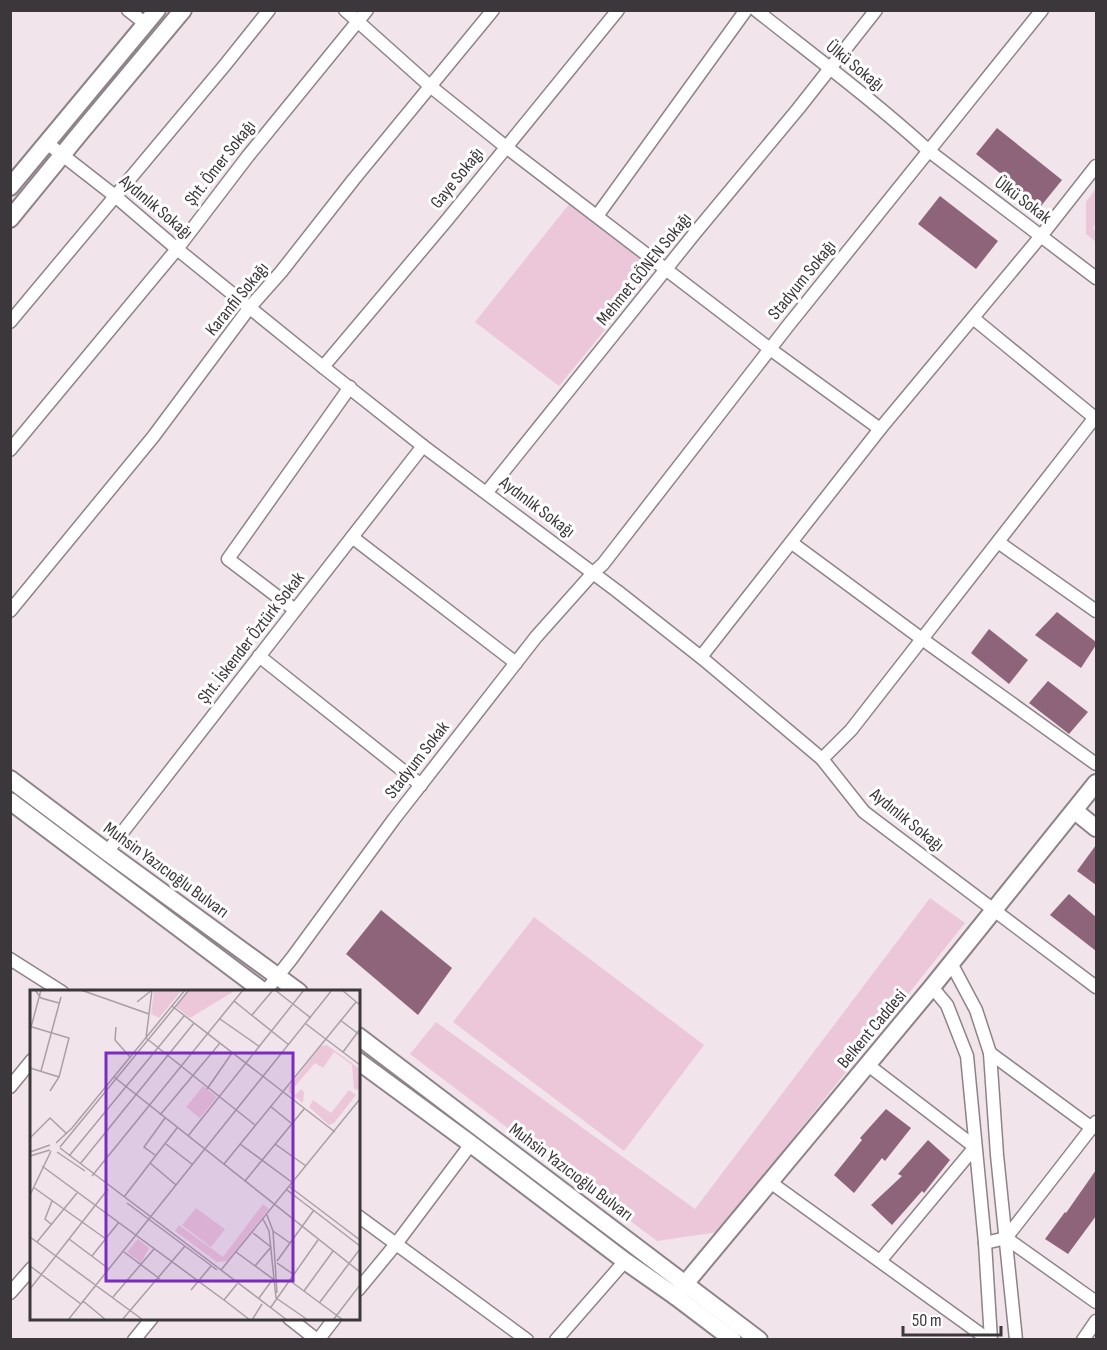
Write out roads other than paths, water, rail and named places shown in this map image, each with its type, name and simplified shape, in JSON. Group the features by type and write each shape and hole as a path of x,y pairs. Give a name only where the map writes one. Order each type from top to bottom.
{"main road":[{"path":"10,186 158,10"},
{"path":"10,219 183,10"},
{"name":"Muhsin Yazıcıoğlu Bulvarı","path":"10,779 296,990"},
{"name":"Belkent Caddesi","path":"680,1290 868,1065 1075,811 1094,791"},
{"name":"Muhsin Yazıcıoğlu Bulvarı","path":"12,805 261,990"},
{"path":"1075,811 1096,828"},
{"name":"Muhsin Yazıcıoğlu Bulvarı","path":"360,1038 680,1290 733,1340"},
{"name":"Muhsin Yazıcıoğlu Bulvarı","path":"360,1062 625,1261 680,1290 759,1340"}],"street":[{"path":"128,10 146,24"},
{"path":"10,322 269,10"},
{"path":"345,10 430,86 506,147 770,349 880,429"},
{"name":"Şht. Ömer Sokağı","path":"10,450 177,249 367,10"},
{"name":"Karanfil Sokağı","path":"10,611 153,437 250,307 281,272 354,178 493,10"},
{"name":"Gaye Sokağı","path":"323,367 447,220 618,10"},
{"path":"597,216 746,10"},
{"name":"Ülkü Sokağı","path":"756,10 910,134 928,152"},
{"name":"Mehmet GÖNEN Sokağı","path":"487,492 694,233 831,69 876,10"},
{"name":"Stadyum Sokağı","path":"593,573 603,564 770,349 1042,10"},
{"name":"Aydınlık Sokağı","path":"47,143 423,446 487,492 702,658 822,759 864,812 1096,987"},
{"name":"Ülkü Sokak","path":"928,152 1096,278"},
{"path":"702,658 880,429 1041,236 1096,166"},
{"path":"822,759 850,730 1096,417 973,318"},
{"path":"295,610 228,559 350,387"},
{"name":"Şht. İskender Öztürk Sokak","path":"107,852 423,446"},
{"path":"352,537 516,663"},
{"path":"998,542 1096,612"},
{"path":"792,543 1096,764"},
{"name":"Stadyum Sokak","path":"266,990 536,637 593,573"},
{"path":"259,656 421,785"},
{"path":"10,959 59,990"},
{"path":"951,963 976,1011 990,1053 997,1155 1016,1340"},
{"path":"932,987 947,1005 967,1056 985,1243 990,1340"},
{"path":"985,1243 1006,1238 1094,1125 990,1053"},
{"path":"10,1087 30,1062"},
{"path":"868,1065 975,1147"},
{"path":"360,1288 396,1244 471,1144"},
{"path":"880,1261 975,1147"},
{"path":"770,1182 990,1340"},
{"path":"360,1217 527,1340"},
{"path":"1006,1238 1096,1302"},
{"path":"556,1340 625,1261"},
{"path":"10,1293 16,1277 30,1269"},
{"path":"134,1340 150,1320"},
{"path":"292,1320 318,1340 333,1320"},
{"path":"1083,1340 1096,1321"}]}
